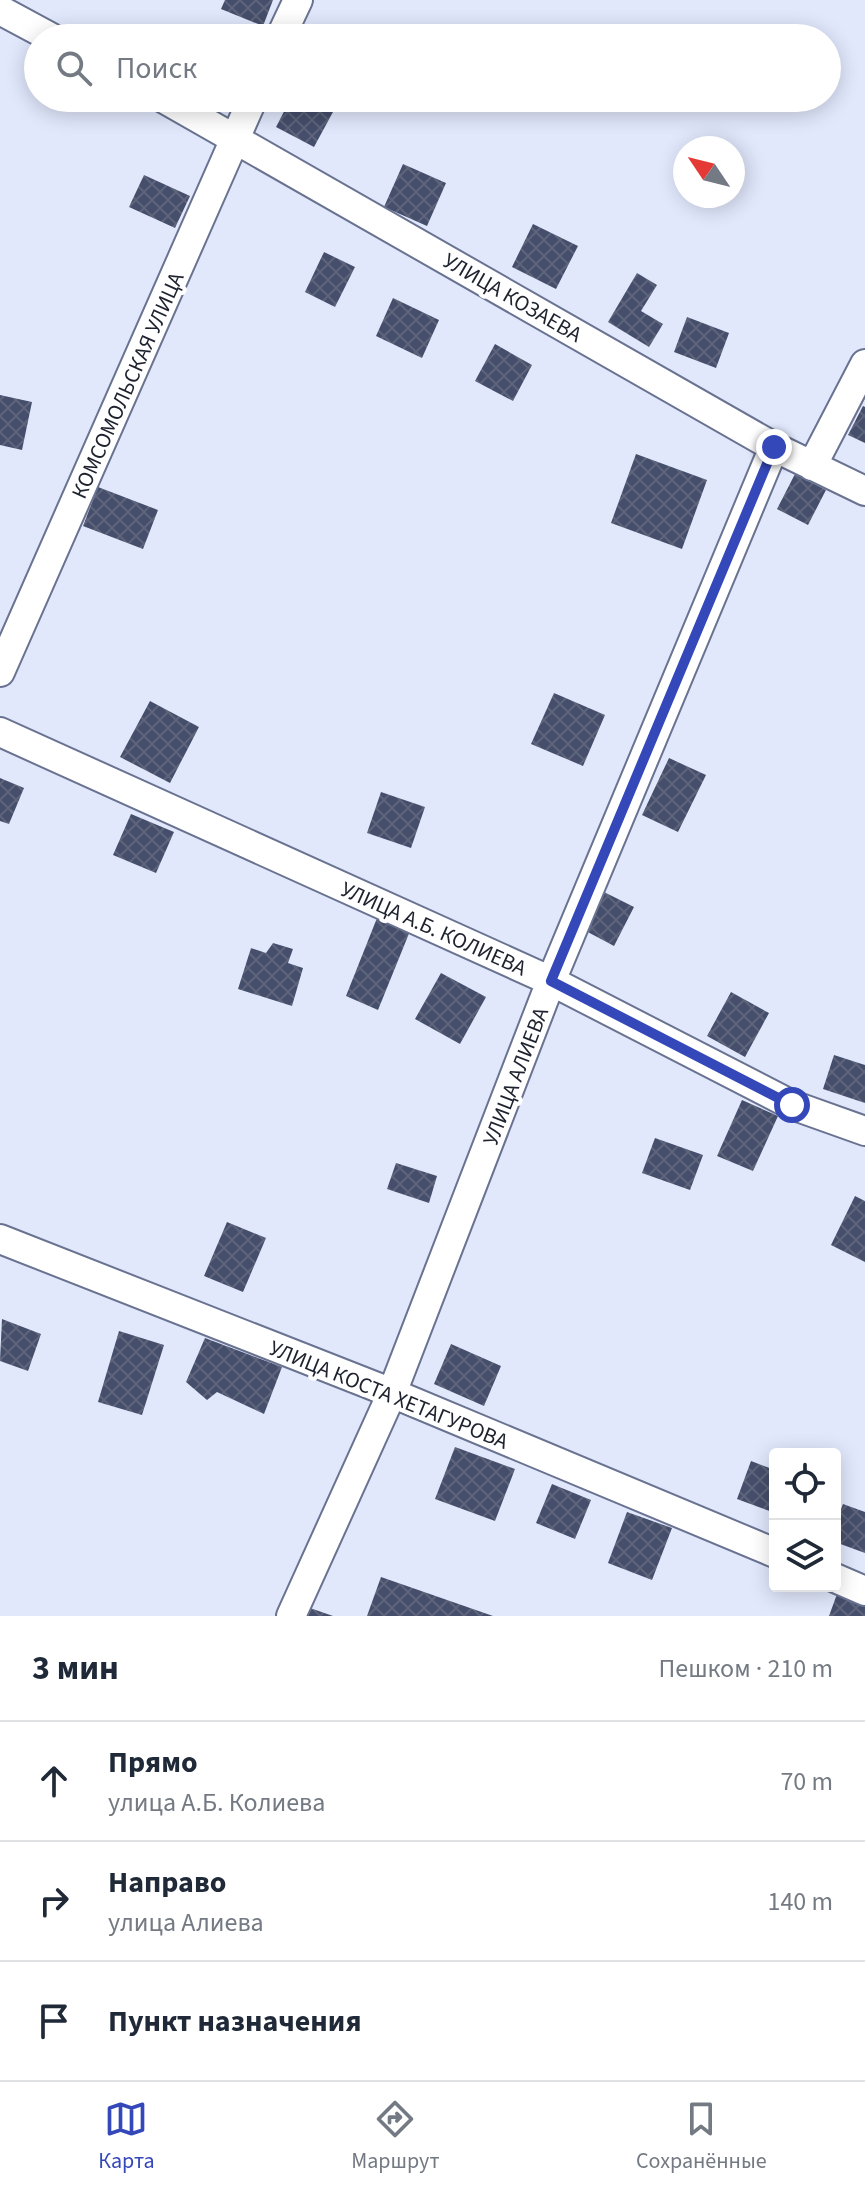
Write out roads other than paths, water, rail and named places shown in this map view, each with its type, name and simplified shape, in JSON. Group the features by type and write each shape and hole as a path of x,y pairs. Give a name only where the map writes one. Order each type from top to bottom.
{"street":[{"path":"287,24 298,0"},
{"path":"0,10 26,24"},
{"name":"УЛИЦА КОЗАЕВА","path":"189,112 774,447 865,491"},
{"name":"КОМСОМОЛЬСКАЯ УЛИЦА","path":"0,672 247,112"},
{"path":"812,466 865,364"},
{"name":"УЛИЦА АЛИЕВА","path":"291,1616 392,1393 551,981 774,447"},
{"name":"УЛИЦА А.Б. КОЛИЕВА","path":"0,732 551,981 792,1105 865,1131"},
{"name":"УЛИЦА КОСТА ХЕТАГУРОВА","path":"0,1239 392,1393 769,1550"},
{"path":"841,1581 865,1591"}]}
